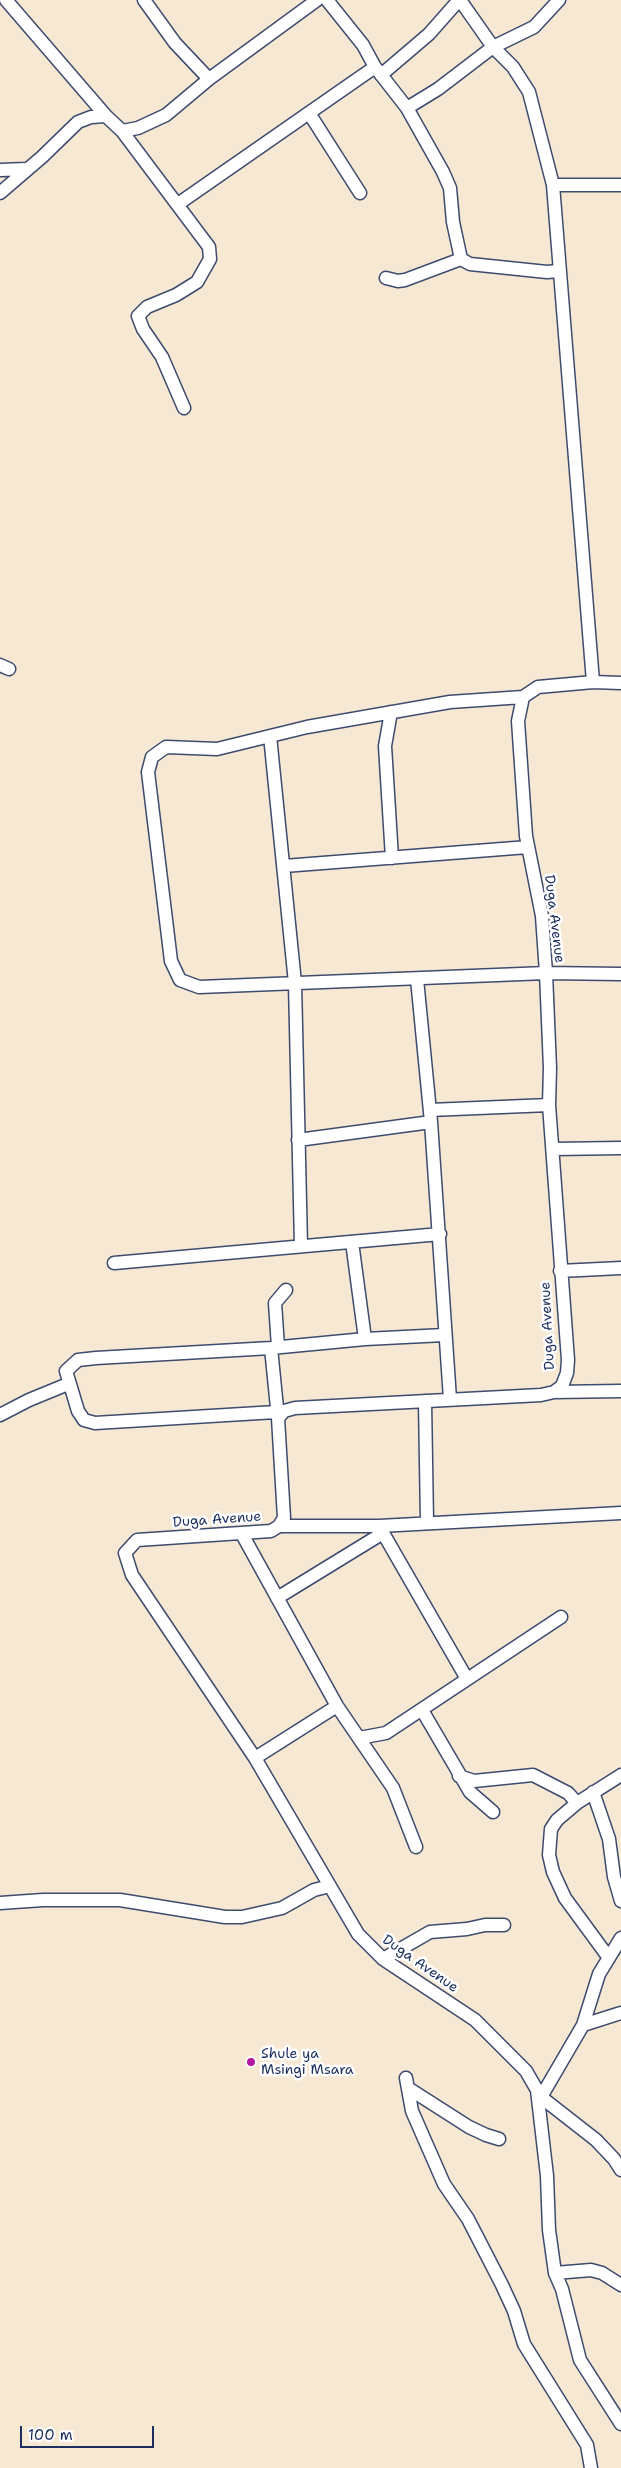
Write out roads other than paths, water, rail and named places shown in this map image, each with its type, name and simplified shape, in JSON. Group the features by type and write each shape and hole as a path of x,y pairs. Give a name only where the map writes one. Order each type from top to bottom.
{"street":[{"path":"6,0 106,116 122,131 209,247 210,259 197,282 176,296 147,307 138,316 143,329 162,357 184,408"},
{"path":"122,131 138,128 166,115 209,79 317,0"},
{"path":"327,0 363,45 378,71 408,108 450,188 453,222 461,259 470,264 547,272 558,270"},
{"path":"178,204 309,113 378,71 429,34 459,0 492,47 513,68 529,92 553,185 558,270 576,456 592,682"},
{"path":"408,108 438,89 492,47 534,27 559,0"},
{"path":"148,1 175,43 209,79"},
{"path":"309,113 360,193"},
{"path":"0,193 78,122 91,117 106,116"},
{"path":"0,170 26,169"},
{"path":"553,185 621,185"},
{"path":"386,278 398,281 405,280 461,259"},
{"path":"621,683 592,682 538,687 523,697 450,702 391,712 270,736 217,749 166,747 152,757 148,772 171,961 180,980 199,987 546,973 621,974"},
{"name":"Duga Avenue","path":"523,697 518,721 528,847 542,916 550,1068 549,1105 568,1360 567,1373 562,1386 554,1392"},
{"path":"391,712 385,746 392,858"},
{"path":"270,736 295,983 302,1246"},
{"path":"284,866 528,847"},
{"path":"417,979 431,1116 440,1234 444,1335 450,1399"},
{"path":"298,1140 431,1116 549,1105"},
{"path":"553,1149 621,1148"},
{"path":"114,1263 440,1234"},
{"path":"352,1242 365,1338"},
{"path":"560,1271 621,1268"},
{"name":"Duga Avenue","path":"286,1290 275,1303 277,1415 284,1518 279,1526 271,1532 137,1540 125,1553 132,1575 255,1758 358,1934 383,1959 475,2020 526,2071 539,2094 547,2176 548,2230 555,2273 562,2290 580,2360 621,2424"},
{"path":"444,1335 365,1338 275,1348 78,1360 66,1371 68,1384 78,1411 84,1420 95,1423 277,1415 295,1408 541,1395 554,1392 621,1391"},
{"path":"0,1415 68,1384"},
{"path":"425,1401 427,1522"},
{"path":"279,1526 381,1530 427,1522 621,1513"},
{"path":"277,1598 381,1530"},
{"path":"381,1530 467,1679"},
{"path":"242,1534 337,1706 393,1788 416,1846"},
{"path":"359,1738 386,1733 561,1617"},
{"path":"255,1758 337,1706"},
{"path":"422,1710 470,1792 493,1812"},
{"path":"459,1776 466,1780 474,1781 533,1775 568,1793 576,1803"},
{"path":"609,1958 565,1898 553,1872 548,1855 551,1829 557,1820 576,1803 621,1775"},
{"path":"593,1792 610,1839 614,1877 621,1901"},
{"path":"0,1903 43,1900 120,1900 225,1917 242,1917 282,1908 314,1890 330,1886"},
{"path":"383,1959 430,1932 467,1929 485,1925 504,1925"},
{"path":"621,1938 599,1974 583,2025 539,2094 596,2140 621,2170"},
{"path":"583,2025 621,2013"},
{"path":"499,2139 469,2127 407,2083 412,2111 444,2184 468,2219 502,2285 514,2311 524,2344 587,2445 591,2468"},
{"path":"555,2273 591,2270 602,2272 621,2285"}],"place":[{"name":"Shule ya Msingi Msara","path":"251,2062"}]}
